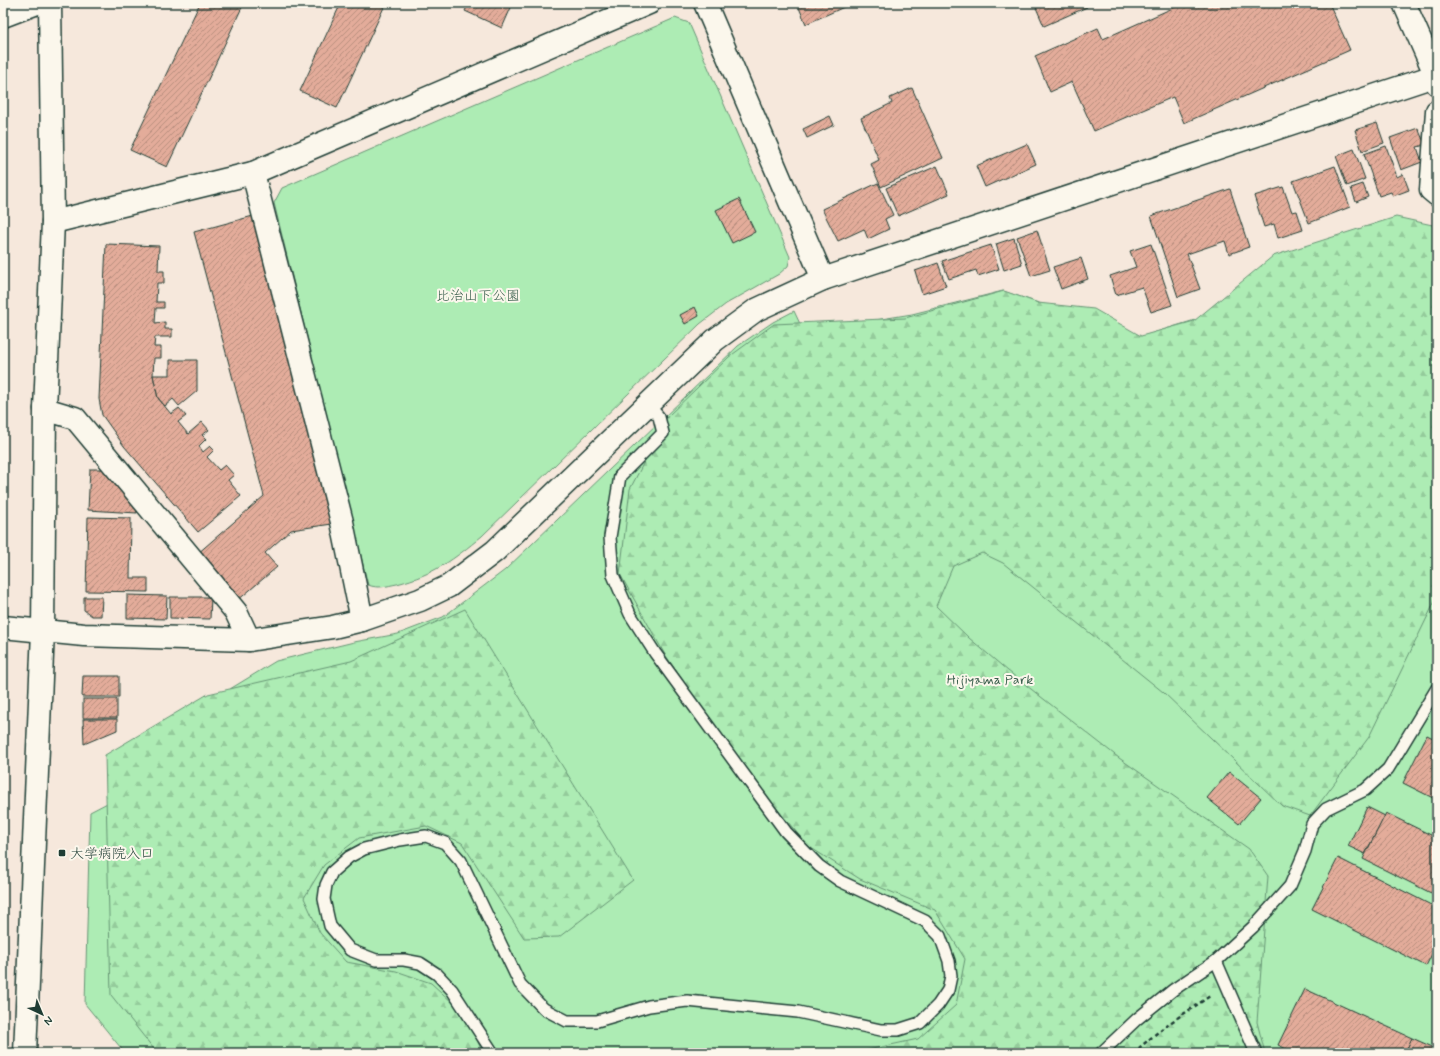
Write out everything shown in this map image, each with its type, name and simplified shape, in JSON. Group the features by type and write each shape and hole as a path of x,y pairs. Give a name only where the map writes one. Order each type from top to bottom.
{"main road":[{"path":"3,16 37,3"},
{"path":"25,1053 43,631 45,409 53,222 50,3"},
{"path":"53,222 253,173 649,3"},
{"path":"705,3 823,279"},
{"path":"3,628 84,635 249,640 333,627 362,620 420,600 449,586 495,551 647,403 715,340 756,310 823,279 1437,78 1404,3"},
{"path":"1437,111 1431,190 1437,195"},
{"path":"253,173 342,522 362,620"},
{"path":"45,409 75,418 236,612 249,640"}],"lane":[{"path":"493,1053 452,990 437,974 420,963 404,960 376,960 350,950 330,926 324,898 326,885 332,872 349,857 364,849 400,840 426,836 445,843 461,861 520,984 544,1009 567,1021 598,1021 649,1006 687,1001 798,1012 881,1030 898,1030 920,1023 938,1005 948,990 951,976 949,961 940,936 924,921 840,881 819,866 786,832 655,653 630,614 613,575 610,537 620,476 663,433 659,417 647,403"},
{"path":"1101,1053 1137,1019 1173,990 1216,961 1253,927 1290,886 1305,851 1312,824 1326,809 1365,790 1388,769 1437,688"},
{"path":"1216,961 1256,1053"}],"path":[{"path":"1133,1053 1164,1027 1213,994 1227,988"}],"green space":[{"name":"比治山下公園","path":"675,18 689,23 790,257 788,266 779,274 726,304 700,324 482,536 462,552 433,571 422,576 382,587 368,585 274,203 282,188"},
{"path":"1396,217 1437,226 1437,597 1369,737 1310,816 1282,806 1163,692 1003,563 982,553 953,566 936,606 969,638 1008,671 1119,758 1249,849 1268,876 1257,1022 1265,1053 854,1053 918,1039 956,1005 965,959 935,910 860,879 808,846 741,766 664,653 620,574 630,489 668,416 729,357 774,324 905,318 1004,291 1038,303 1094,309 1141,336 1194,321 1273,256"},
{"name":"Hijiyama Park","path":"1437,231 1437,1053 125,1053 85,1004 90,812 224,742 230,689 276,661 354,642 398,634 443,617 505,570 738,346 773,322 794,311 801,326 869,321 912,314 1003,291 1140,337 1211,315"},
{"path":"465,609 633,880 559,937 524,938 462,843 426,826 359,838 324,865 304,898 320,933 346,962 396,971 431,983 464,1013 483,1053 157,1053 111,995 105,755 208,694 351,661"}],"building":[{"path":"200,3 244,3 167,167 130,150"},
{"path":"341,3 386,3 337,108 300,91"},
{"path":"469,3 513,3 502,28 465,11"},
{"path":"797,3 853,3 806,24"},
{"path":"1034,3 1085,3 1087,7 1044,26"},
{"path":"1184,3 1329,3 1350,50 1184,123 1173,97 1094,131 1072,82 1050,92 1035,56 1098,28 1103,39"},
{"path":"912,88 943,158 881,187 871,164 879,160 861,118 892,103 890,98"},
{"path":"830,116 834,125 807,138 803,129"},
{"path":"1377,123 1384,143 1362,151 1355,130"},
{"path":"1418,128 1425,145 1417,147 1422,162 1401,170 1390,138"},
{"path":"1027,144 1036,164 985,187 976,166"},
{"path":"1386,146 1397,177 1403,174 1409,190 1393,196 1391,192 1379,196 1364,154"},
{"path":"1354,149 1365,179 1347,186 1336,156"},
{"path":"937,166 949,194 898,216 886,188"},
{"path":"1335,166 1350,207 1309,223 1293,181"},
{"path":"878,183 893,215 885,219 889,229 868,239 864,229 838,241 822,209"},
{"path":"1363,184 1368,197 1356,202 1351,188"},
{"path":"1283,187 1292,212 1297,211 1303,230 1278,238 1274,224 1264,227 1254,196"},
{"path":"1230,189 1249,247 1229,254 1225,241 1187,254 1200,289 1178,297 1151,216"},
{"path":"739,199 755,232 732,243 716,210"},
{"path":"253,216 332,524 291,530 265,553 277,567 237,601 197,554 264,496 194,232"},
{"path":"1037,230 1050,270 1031,276 1017,237"},
{"path":"1014,238 1022,264 1004,270 996,244"},
{"path":"106,244 159,246 158,271 164,271 164,283 157,283 156,302 164,302 164,308 156,308 155,323 165,322 165,329 172,329 172,337 155,337 154,347 161,347 161,358 154,358 153,375 158,398 171,414 179,408 186,416 178,422 188,434 202,422 209,430 202,435 206,439 199,446 203,452 210,446 214,450 207,457 219,470 225,465 234,475 228,480 241,496 198,532 124,446 102,415 99,399"},
{"path":"1151,244 1172,305 1151,312 1142,287 1116,295 1110,276 1136,267 1130,251"},
{"path":"991,245 999,269 978,276 976,270 949,279 942,261"},
{"path":"1081,258 1088,279 1061,289 1053,267"},
{"path":"938,263 946,286 922,294 915,271"},
{"path":"695,307 699,316 685,324 680,315"},
{"path":"170,360 197,360 197,391 179,406 173,399 165,406 158,398 153,375 170,375"},
{"path":"90,469 103,469 137,509 137,513 88,510"},
{"path":"88,517 131,518 130,578 148,578 148,592 86,591"},
{"path":"127,595 167,596 166,619 127,618"},
{"path":"84,597 102,597 101,616 92,616 84,610"},
{"path":"170,597 211,597 210,619 170,618"},
{"path":"83,676 119,676 119,697 82,697"},
{"path":"83,699 117,699 117,718 83,718"},
{"path":"83,719 117,719 117,730 84,744"},
{"path":"1427,735 1437,740 1437,800 1403,783"},
{"path":"1229,772 1261,798 1239,824 1207,798"},
{"path":"1367,807 1385,816 1365,854 1348,846"},
{"path":"1386,813 1437,838 1437,896 1363,859"},
{"path":"1338,858 1437,908 1437,944 1426,966 1312,909"},
{"path":"1305,989 1412,1038 1405,1053 1295,1053 1278,1045"},
{"path":"1412,1038 1437,1049 1437,1053 1405,1053"}],"place":[{"name":"大学病院入口","path":"62,853"}]}
